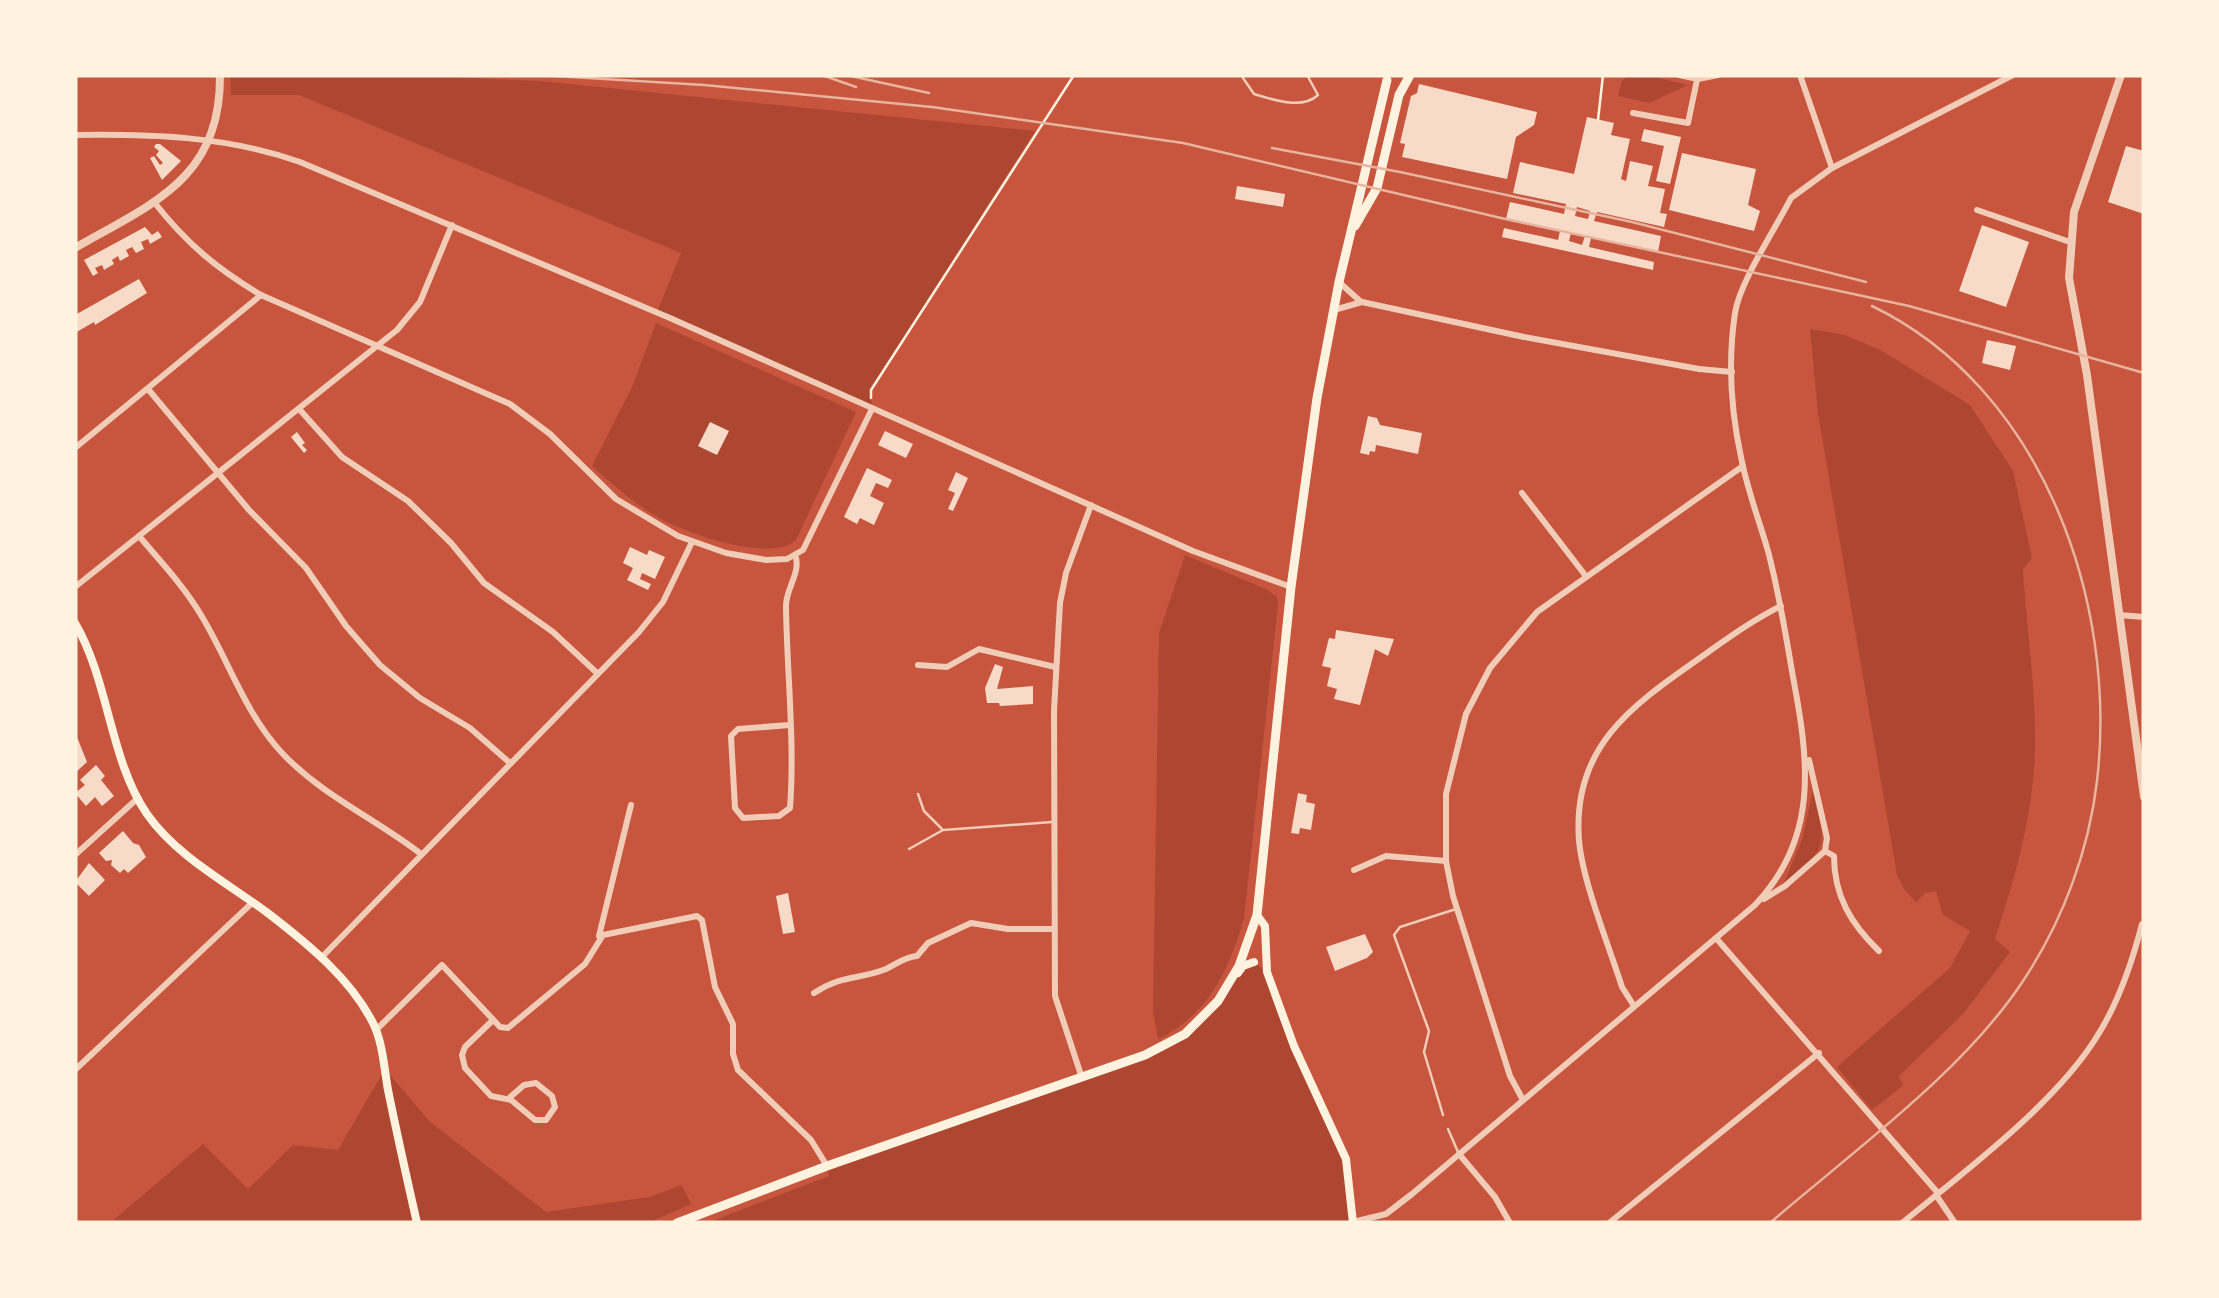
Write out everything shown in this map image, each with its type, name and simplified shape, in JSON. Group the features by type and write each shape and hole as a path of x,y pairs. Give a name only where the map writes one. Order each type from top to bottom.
{"main road":[{"path":"1230,983 1257,915 1292,586 1316,406 1339,282 1355,226 1385,78 1394,84 1407,78"},
{"path":"1355,226 1371,200 1407,78"},
{"path":"75,623 96,668 138,798 148,815 177,847 254,902 321,958 352,991 376,1030 417,1223"},
{"path":"1257,915 1265,926 1268,972 1294,1046 1346,1159 1353,1222"},
{"path":"1245,950 1268,972"},
{"path":"677,1223 827,1166 1145,1056 1178,1039 1207,1013 1243,966 1254,962"}],"street":[{"path":"75,248 154,202 193,170 210,140 219,108 220,75"},
{"path":"1679,75 1718,75"},
{"path":"1800,75 1832,168"},
{"path":"1353,1222 1386,1214 1716,937 1825,851 1822,809 1806,750 1780,606 1735,422 1732,372 1736,306 1792,198 1832,168 2013,75"},
{"path":"2121,75 2078,197 2070,242 2070,278 2140,731 2144,796"},
{"path":"1633,113 1688,123 1698,77"},
{"path":"75,135 152,134 210,140 265,150 300,162 670,318 1194,550 1292,586"},
{"path":"154,202 199,254 261,295 510,404 550,434 616,499 692,542 752,558 778,560 796,555 808,544 872,409"},
{"path":"1977,210 2070,242"},
{"path":"75,587 380,346 420,302 452,225"},
{"path":"1339,282 1362,302"},
{"path":"75,448 261,295"},
{"path":"1334,310 1362,302 1699,370 1732,372"},
{"path":"148,388 249,510 306,568 346,626 380,665 408,689 480,736 510,763"},
{"path":"300,410 336,452 408,501 484,583 542,624 597,673"},
{"path":"1523,1100 1510,1076 1457,909 1446,861 1447,784 1462,726 1490,668 1537,612 1743,466"},
{"path":"1522,493 1585,576"},
{"path":"1082,1078 1056,1008 1055,667 1063,588 1092,505"},
{"path":"138,536 200,612 254,718 282,753 328,794 377,821 421,854"},
{"path":"321,958 639,632 663,602 692,542"},
{"path":"790,725 738,729 731,736 735,808 743,818 779,816 790,808 790,725 786,601 798,563 796,555"},
{"path":"1634,1006 1622,987 1579,846 1580,802 1591,763 1612,728 1631,709 1780,606"},
{"path":"2120,615 2144,618"},
{"path":"918,666 948,667 979,649 1055,667"},
{"path":"1755,906 1793,846 1806,794 1806,750"},
{"path":"75,855 138,798"},
{"path":"376,1030 442,965 493,1020 508,1028 585,964 599,938 631,806"},
{"path":"1825,851 1834,856 1842,904 1862,935 1880,951"},
{"path":"1354,870 1386,856 1446,861"},
{"path":"75,1070 254,902"},
{"path":"599,938 661,922 701,918 715,987 732,1024 736,1066 810,1140 827,1166"},
{"path":"814,993 837,980 881,970 917,956 928,943 971,923 1008,929 1053,929"},
{"path":"1902,1223 2034,1108 2092,1044 2112,1008 2142,924"},
{"path":"1716,937 1937,1194 1955,1223"},
{"path":"493,1020 465,1046 462,1060 467,1071 488,1094 508,1099 538,1121 550,1117 556,1107 552,1096 536,1083 524,1085 508,1099"},
{"path":"1609,1223 1819,1053"},
{"path":"1459,1154 1510,1223"}],"lane":[{"path":"1241,75 1254,94 1301,103 1310,102 1318,94 1307,75"},
{"path":"918,794 924,811 943,830"},
{"path":"909,849 943,830 1054,822"},
{"path":"1442,1114 1424,1052 1429,1031 1394,935 1400,927 1457,909"},
{"path":"1448,1129 1459,1154"}],"path":[{"path":"872,409 870,390 1074,75"},
{"path":"1598,120 1603,75"}],"shaded area":[{"path":"230,75 397,75 540,81 1035,131 871,389 872,409 657,312 681,253 299,95 231,95"},
{"path":"1629,75 1688,85 1649,103 1618,96 1622,81"},
{"path":"656,323 856,412 796,540 768,549 729,544 690,532 643,507 592,466 632,387"},
{"path":"1810,329 1845,335 1882,351 1970,405 2013,471 2032,558 2023,569 2035,716 2032,788 2017,865 1995,939 2010,952 1963,1014 1898,1077 1904,1085 1872,1110 1837,1067 1950,968 1970,931 1943,915 1936,891 1925,893 1916,902 1897,875 1818,414"},
{"path":"1185,555 1268,590 1277,597 1278,605 1244,918 1224,972 1204,1004 1158,1039 1153,1011 1159,633"},
{"path":"1813,790 1821,825 1820,845 1809,862 1783,885 1802,840"},
{"path":"1254,962 1267,972 1294,1046 1344,1153 1353,1223 707,1223 829,1176 827,1166 1115,1067 1196,1024 1241,969"},
{"path":"385,1069 429,1121 546,1212 649,1197 682,1185 691,1204 648,1223 110,1223 203,1144 248,1189 293,1145 338,1150"}],"building":[{"path":"1419,84 1537,112 1534,125 1516,137 1507,179 1402,157 1405,144 1400,143 1411,96 1417,93"},
{"path":"1587,117 1614,123 1611,135 1630,139 1621,179 1626,181 1630,161 1653,166 1648,186 1665,189 1660,213 1667,214 1664,227 1597,212 1594,221 1661,236 1658,252 1591,238 1589,247 1654,262 1653,270 1502,237 1504,228 1558,240 1560,231 1506,219 1510,202 1564,214 1566,204 1513,193 1520,162 1574,174","holes":["1577,207 1590,211 1588,219 1575,216","1571,233 1585,236 1582,245 1569,241"]},
{"path":"1644,129 1681,137 1670,184 1656,181 1664,146 1641,141"},
{"path":"156,144 181,161 162,180 150,158 154,156 160,165 163,163 156,155"},
{"path":"2126,146 2144,151 2144,214 2108,202"},
{"path":"1682,153 1756,169 1748,205 1760,211 1754,231 1669,210"},
{"path":"1237,186 1285,194 1283,207 1235,199"},
{"path":"1982,225 2029,242 2006,307 1959,291"},
{"path":"145,227 152,235 158,231 162,237 150,244 148,239 141,242 144,249 136,253 132,247 126,250 129,256 120,261 118,256 104,270 102,265 95,268 98,273 93,276 84,260"},
{"path":"139,279 147,293 75,333 75,315"},
{"path":"1987,340 2016,346 2010,370 1982,363"},
{"path":"1368,416 1377,418 1380,425 1422,433 1418,454 1376,445 1375,452 1370,451 1369,455 1360,453"},
{"path":"710,422 729,431 717,455 698,446"},
{"path":"885,431 913,444 906,458 878,445"},
{"path":"297,432 305,443 304,453 291,437"},
{"path":"867,468 892,480 888,488 876,483 870,496 884,503 874,525 860,518 857,524 844,517"},
{"path":"956,472 968,478 953,511 948,509 955,493 948,490"},
{"path":"630,547 647,555 649,550 665,557 655,579 642,573 640,579 651,584 648,590 627,580 633,568 623,563"},
{"path":"1336,630 1394,639 1388,656 1375,649 1360,705 1334,699 1337,689 1327,686 1331,668 1322,666 1329,638 1335,639"},
{"path":"995,664 1003,667 997,689 1033,686 1033,704 987,703 985,688"},
{"path":"75,732 87,762 75,773"},
{"path":"96,765 105,776 101,780 114,796 102,806 95,797 86,806 75,793 85,785 80,780"},
{"path":"1298,793 1307,795 1306,802 1315,804 1311,830 1300,828 1299,834 1291,833"},
{"path":"123,831 146,857 128,873 124,869 120,873 111,865 112,860 106,861 99,853"},
{"path":"89,863 105,880 89,896 75,882"},
{"path":"788,893 795,932 783,934 776,896"},
{"path":"1365,934 1373,952 1335,971 1326,947"}],"railway":[{"path":"538,75 704,85 932,107 1183,143 1501,218 1909,306 2144,373"},
{"path":"822,75 856,87"},
{"path":"846,75 929,93"},
{"path":"1272,148 1632,222 1866,282"},
{"path":"1770,1223 1940,1077 2000,1012 2039,956 2062,908 2088,833 2097,781 2100,712 2095,642 2080,573 2056,507 2023,445 1982,390 1931,343 1872,306"}]}
